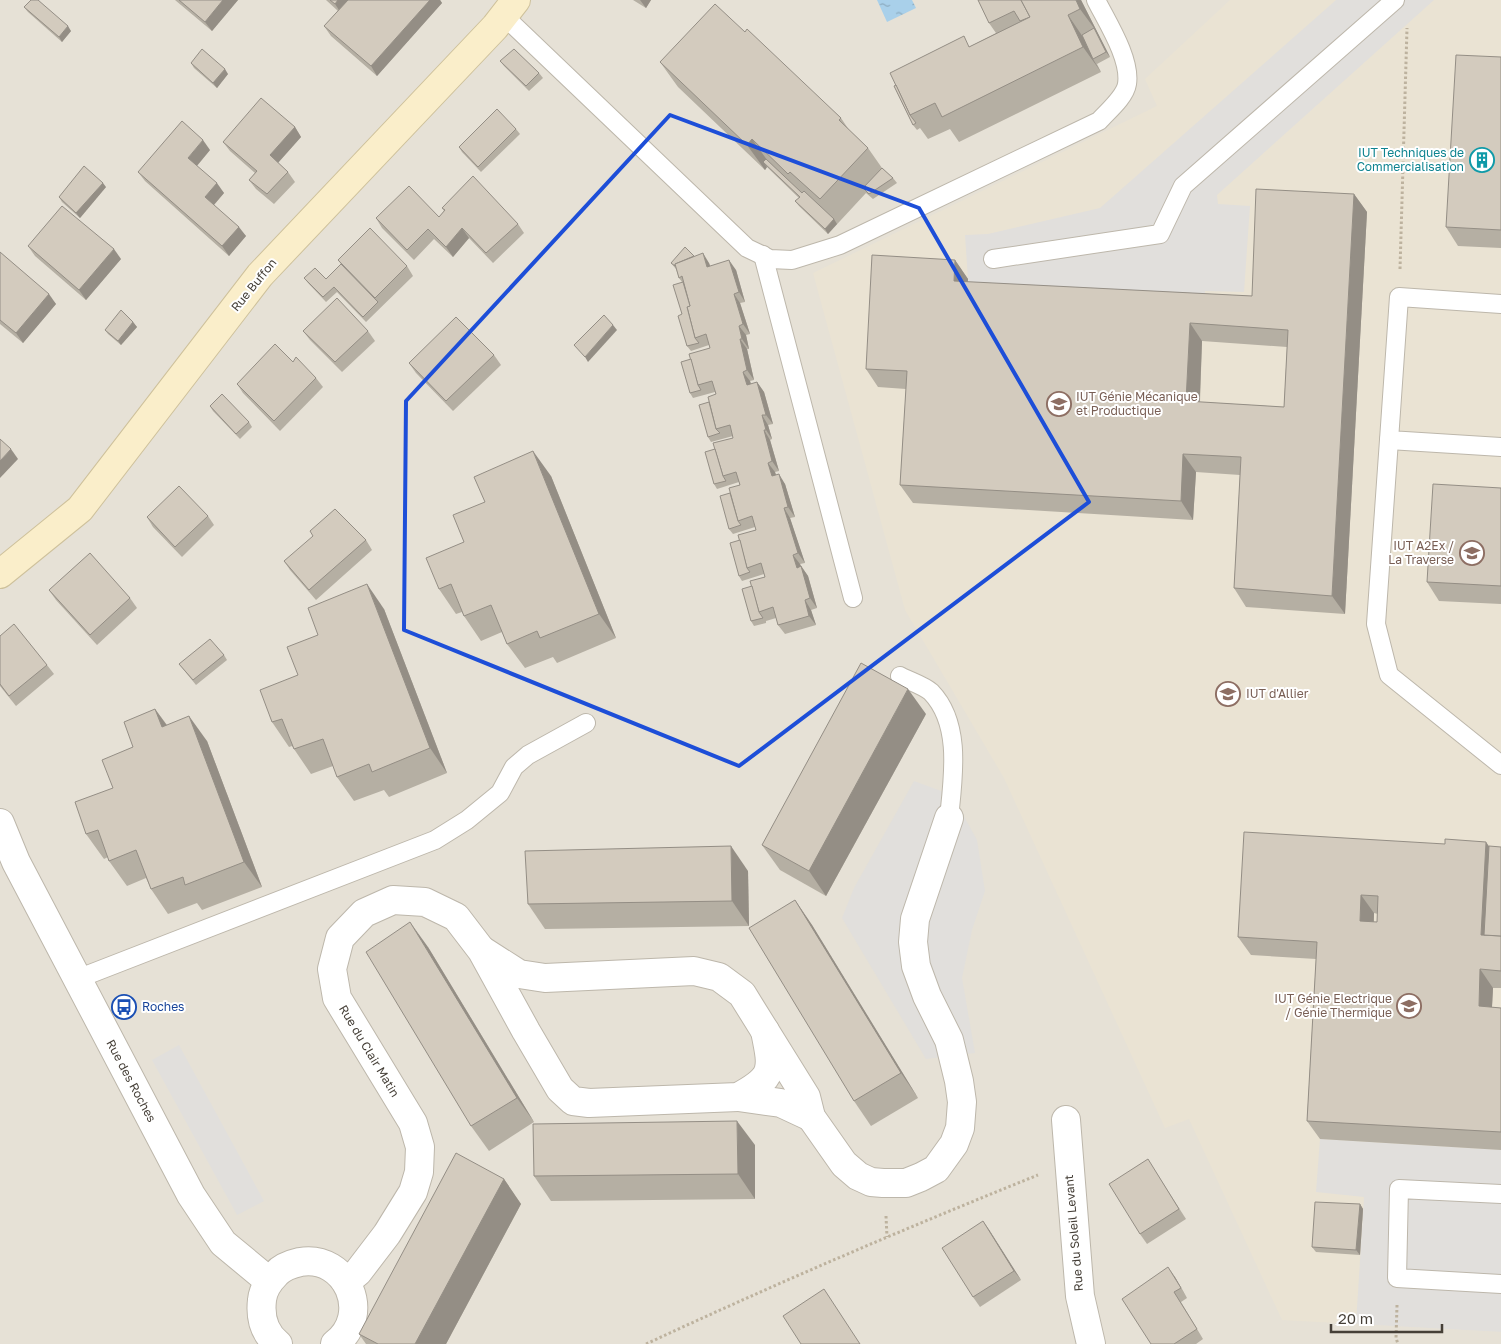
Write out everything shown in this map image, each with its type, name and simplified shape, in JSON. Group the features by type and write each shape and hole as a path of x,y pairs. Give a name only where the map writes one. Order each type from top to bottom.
{"main road":[{"name":"Rue Buffon","path":"0,574 80,509 260,275 489,34 510,8"}],"street":[{"name":"Rue du Clair Matin","path":"482,950 520,974 545,978 694,971 719,977 742,994 806,1097 812,1117 844,1164 858,1176 871,1182 906,1182 936,1169 954,1144 960,1128 962,1102 959,1081 948,1040 916,966 913,942 915,918 949,818"},
{"name":"Rue des Roches","path":"0,823 8,854 77,979 191,1195 223,1243 269,1281"},
{"name":"Rue du Clair Matin","path":"346,1282 358,1272 387,1234 413,1192 419,1172 420,1147 413,1123 337,998 332,969 340,938 364,913 393,900 425,902 456,917 482,950 560,1089 573,1100 590,1103 738,1097 781,1103 812,1117"},
{"name":"Rue du Clair Matin","path":"738,1097 758,1086 767,1076 771,1061 764,1032"},
{"name":"Rue du Soleil Levant","path":"1066,1120 1080,1296 1091,1344"},
{"path":"278,1344 272,1339 264,1326 260,1310 262,1295 269,1281 280,1270 293,1263 308,1261 323,1264 336,1271 346,1282 353,1296 354,1311 350,1326 342,1339 335,1344"}],"lane":[{"path":"510,8 747,248 770,259 792,260 840,245 1099,121 1117,103 1127,84 1125,60 1096,0"},
{"path":"993,259 1160,234 1183,186 1396,0"},
{"path":"763,255 853,598"},
{"path":"1501,304 1399,297 1376,624 1389,675 1501,765"},
{"path":"1389,440 1501,447"},
{"path":"900,676 929,690 939,703 947,719 952,744 953,776 949,818"},
{"path":"77,979 435,840 467,820 500,793 514,766 528,755 586,723"},
{"path":"1501,1194 1399,1189 1397,1278 1501,1284"}],"path":[{"path":"1399,297 1407,20"},
{"path":"646,1344 712,1313 964,1205 1068,1163"},
{"path":"1397,1278 1396,1338 1398,1344"}],"highlighted area":[{"path":"670,115 919,208 1089,502 739,766 404,630 406,401"}],"shaded area":[{"path":"0,0 1501,0 1501,1344 0,1344"},
{"name":"IUT d'Allier","path":"1230,0 1501,0 1501,1332 1282,1320 1189,1119 1165,1128 1004,778 905,610 813,273 1157,106 1145,79"},
{"path":"1336,0 1434,0 1217,195 1218,204 1250,206 1244,292 1205,291 1203,311 967,299 968,279 965,235 988,234 1100,208"},
{"path":"914,781 952,795 977,840 985,891 972,930 962,978 975,1053 926,1059 842,918 854,888"},
{"path":"179,1045 264,1201 237,1215 152,1060"},
{"path":"1320,1139 1501,1150 1501,1332 1356,1324 1364,1197 1316,1192"}],"water":[{"path":"877,0 912,0 916,8 887,22"}],"building":[{"path":"31,0 38,0 68,26 59,37 24,7"},
{"path":"179,0 223,0 205,22"},
{"path":"330,0 338,0 335,4"},
{"path":"348,0 430,0 371,66 324,26"},
{"path":"978,0 1021,0 1030,17 1020,21 1014,11 989,23"},
{"path":"1021,0 1076,0 1080,9 1068,15 1083,47 942,117 935,103 910,115 890,73 964,36 969,47 1030,17"},
{"path":"715,4 745,32 747,29 841,118 839,120 868,148 820,199 790,172 788,174 752,139 747,145 660,62"},
{"path":"1094,28 1106,52 1093,59 1082,35"},
{"path":"202,49 225,69 213,83 191,63"},
{"path":"514,49 539,73 526,86 500,61"},
{"name":"IUT Techniques de Commercialisation","path":"1456,55 1501,57 1501,230 1446,227"},
{"path":"896,85 910,115 916,123 913,125 894,86"},
{"path":"261,98 295,127 270,155 288,172 267,194 249,180 257,171 223,142"},
{"path":"497,109 516,129 478,167 459,147"},
{"path":"182,121 203,140 188,158 217,183 205,197 239,227 222,246 138,172"},
{"path":"766,159 802,193 804,191 834,219 825,229 795,201 800,197 763,162"},
{"path":"84,166 103,183 76,213 59,197"},
{"path":"882,168 893,178 869,194 863,188"},
{"path":"473,176 518,224 486,253 462,228 446,247 428,229 407,250 376,218 409,186 439,217 445,210 442,208"},
{"name":"IUT Génie Mécanique et Productique","path":"1256,189 1354,194 1332,596 1234,588 1241,457 1183,454 1181,501 900,485 907,371 866,369 872,255 955,260 954,281 1252,296","holes":["1190,323 1288,330 1284,407 1186,401"]},
{"path":"62,206 114,249 79,290 28,246"},
{"path":"370,228 407,266 375,298 338,260"},
{"path":"685,247 694,256 675,264 675,266 671,263"},
{"path":"0,252 49,294 16,333 0,320"},
{"path":"703,253 707,267 729,260 739,292 734,294 743,324 739,326 742,339 740,339 747,370 743,372 747,385 757,382 766,415 762,415 772,461 768,463 772,476 779,474 788,507 784,508 798,553 793,555 797,568 801,566 810,598 805,600 809,616 778,625 773,607 759,612 750,581 765,577 761,563 747,568 738,535 756,530 752,516 738,521 729,488 740,485 736,472 723,476 713,443 733,438 730,425 716,429 708,397 716,394 712,381 698,385 689,354 710,348 706,334 695,338 687,307 690,306 682,276 679,278 675,264"},
{"path":"341,264 378,302 363,317 334,287 323,297 304,278 315,268 326,279"},
{"path":"683,282 690,306 687,307 695,338 699,343 687,346 678,316 682,314 673,285"},
{"path":"337,298 368,331 335,362 303,331"},
{"path":"121,310 133,322 118,341 105,330"},
{"path":"604,315 613,325 585,357 574,345"},
{"path":"456,317 494,355 446,401 409,363"},
{"path":"275,344 293,362 296,357 316,378 274,421 237,384"},
{"path":"691,359 701,390 690,393 681,362"},
{"path":"222,394 249,422 236,434 210,406"},
{"path":"709,402 716,429 720,433 708,437 699,405"},
{"path":"0,439 11,449 0,461"},
{"path":"715,449 726,481 714,484 705,452"},
{"path":"533,451 599,614 540,638 537,631 507,644 491,605 464,616 451,584 439,589 426,558 464,542 453,515 485,502 474,477"},
{"name":"IUT A2Ex / La Traverse","path":"1433,484 1501,488 1501,586 1427,582"},
{"path":"179,486 208,516 175,547 147,517"},
{"path":"730,493 738,521 741,525 729,529 720,496"},
{"path":"335,509 366,540 309,590 284,561 313,536 310,531"},
{"path":"740,540 747,568 750,572 739,576 730,543"},
{"path":"90,553 130,598 90,635 49,590"},
{"path":"367,584 430,748 372,772 369,764 337,777 323,739 294,749 282,719 272,722 260,690 298,675 287,647 318,635 308,608"},
{"path":"752,586 759,612 763,618 751,621 742,589"},
{"path":"14,624 47,665 9,696 0,684 0,636"},
{"path":"210,639 224,655 193,680 179,664"},
{"path":"861,663 908,689 809,871 762,845"},
{"path":"155,709 162,727 189,716 244,862 185,885 183,877 151,889 136,850 109,861 98,830 86,834 75,802 113,788 102,760 133,747 124,722"},
{"name":"IUT Génie Electrique / Génie Thermique","path":"1244,832 1445,844 1445,839 1486,842 1481,935 1501,936 1501,971 1480,969 1479,1006 1501,1008 1501,1132 1307,1121 1317,942 1238,937","holes":["1361,895 1378,896 1377,922 1360,921"]},
{"path":"731,846 732,901 528,904 525,851"},
{"path":"1489,846 1501,847 1501,936 1484,935"},
{"path":"795,900 901,1073 854,1101 749,928"},
{"path":"410,922 517,1098 471,1126 366,952"},
{"path":"737,1121 738,1174 534,1176 533,1124"},
{"path":"456,1153 504,1179 415,1344 378,1344 359,1334"},
{"path":"1148,1159 1179,1209 1140,1234 1109,1184"},
{"path":"1315,1202 1360,1204 1356,1250 1312,1247"},
{"path":"983,1221 1014,1271 973,1297 942,1248"},
{"path":"1168,1267 1181,1288 1174,1292 1197,1329 1174,1344 1151,1344 1122,1299"},
{"path":"824,1289 860,1344 801,1344 783,1316"}],"place":[{"name":"IUT Techniques de Commercialisation","path":"1482,160"},
{"name":"IUT Génie Mécanique et Productique","path":"1059,404"},
{"name":"IUT A2Ex / La Traverse","path":"1472,553"},
{"name":"IUT d'Allier","path":"1228,694"},
{"name":"IUT Génie Electrique / Génie Thermique","path":"1409,1006"},
{"name":"Roches","path":"124,1007"}]}
